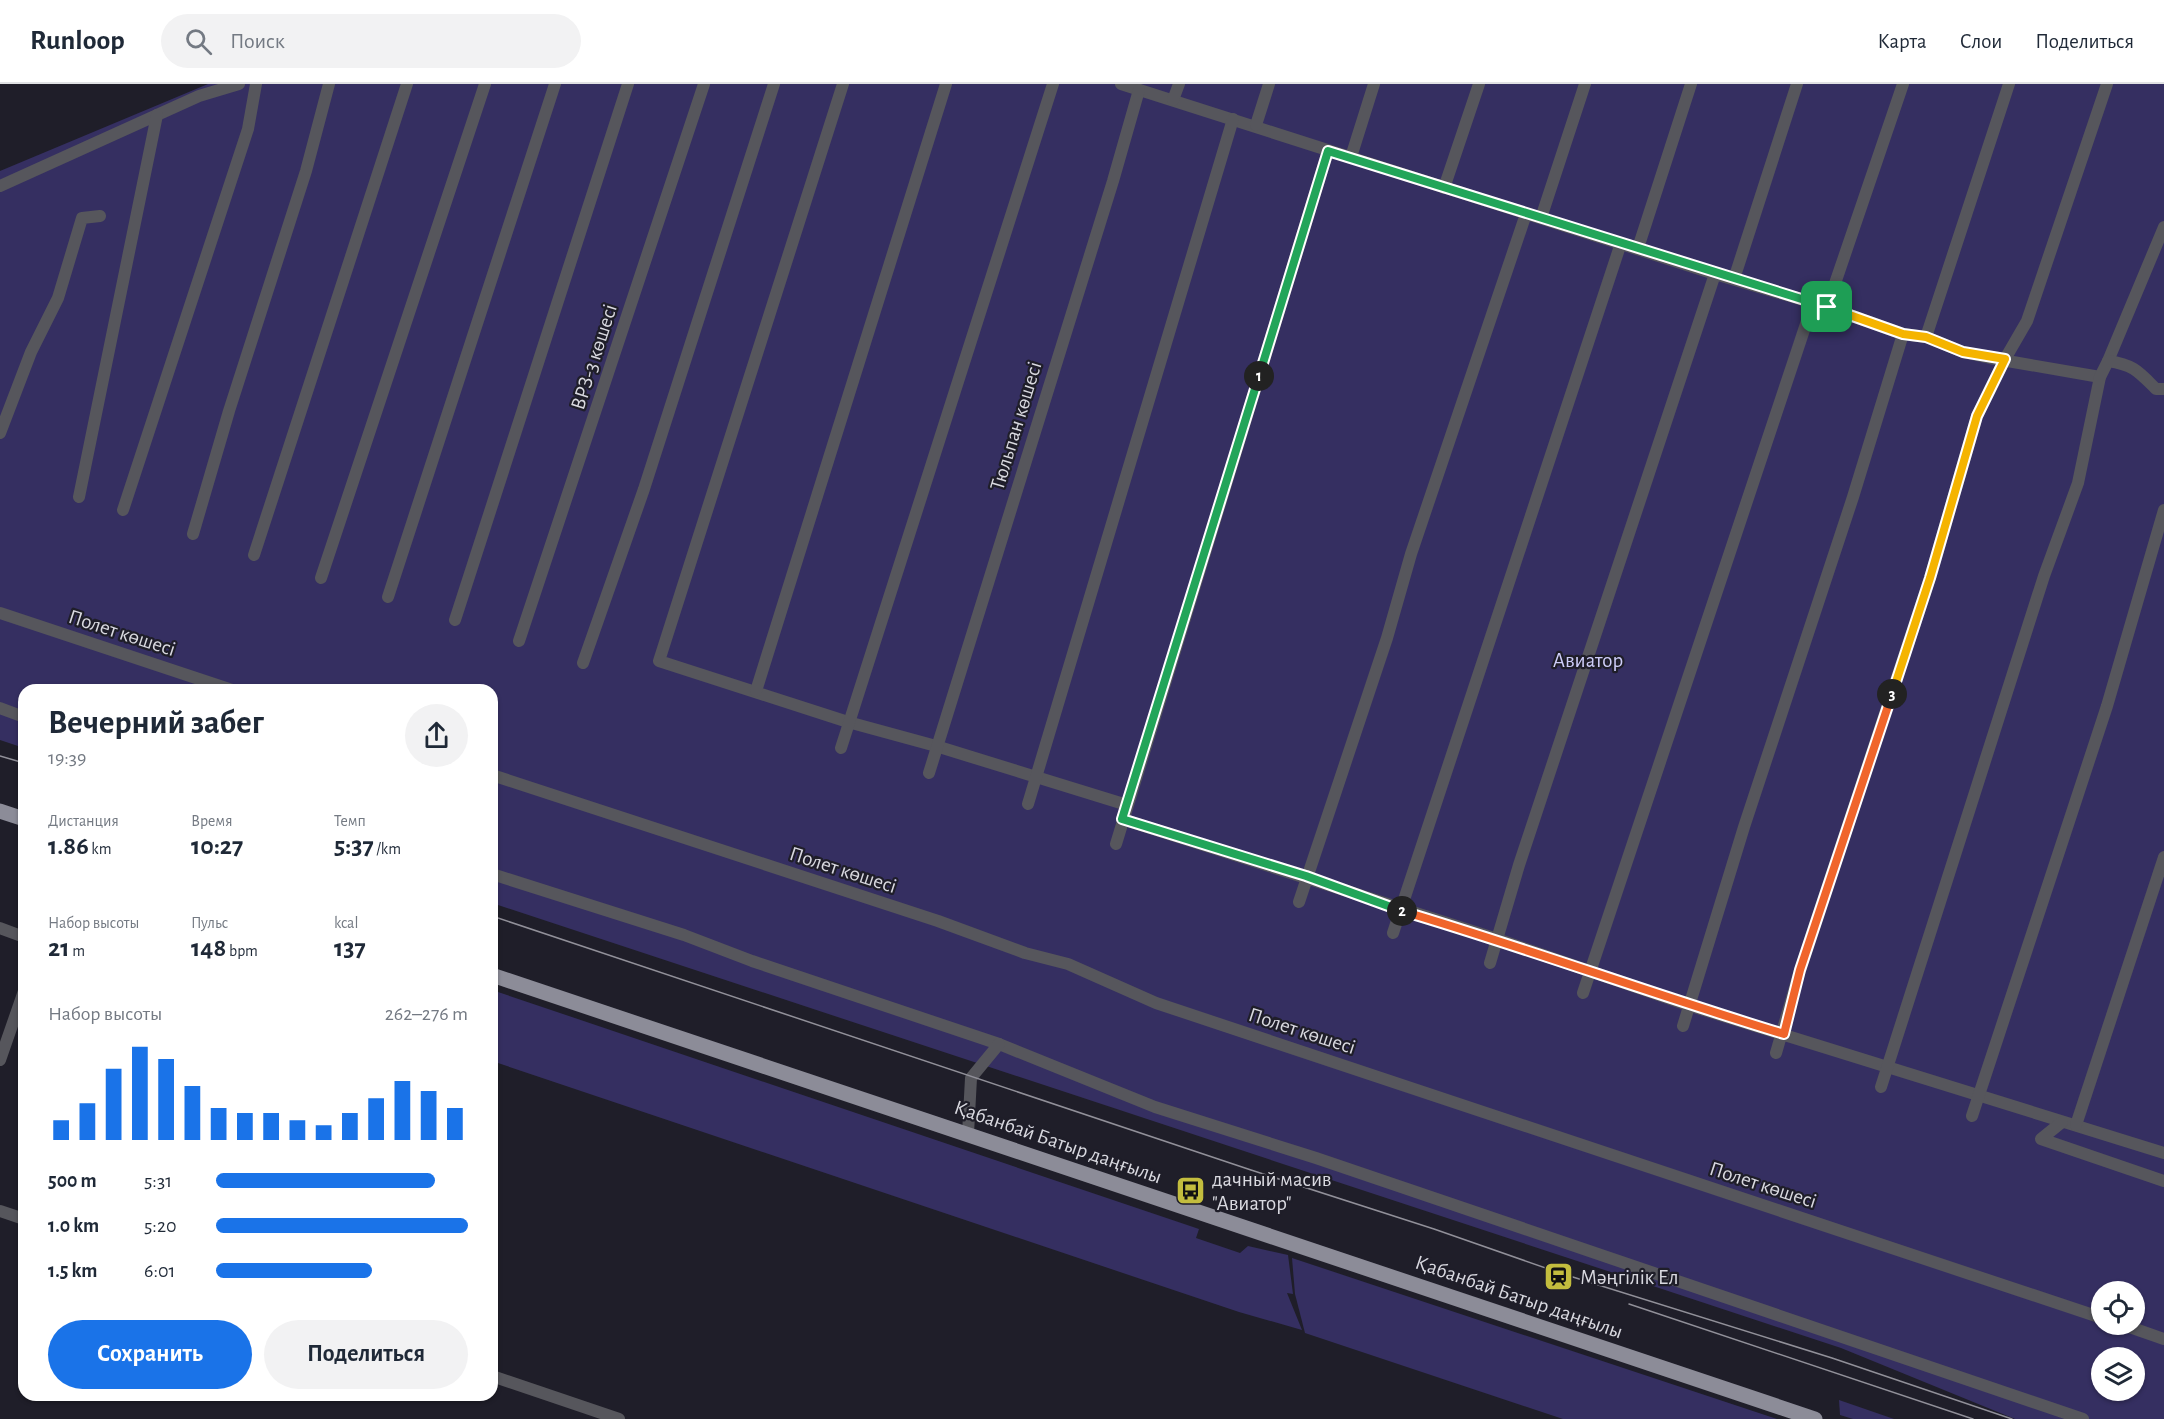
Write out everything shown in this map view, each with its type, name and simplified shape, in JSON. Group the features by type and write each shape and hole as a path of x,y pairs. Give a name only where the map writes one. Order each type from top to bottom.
{"main road":[{"path":"2,812 18,817"},
{"name":"Қабанбай Батыр даңғылы","path":"498,977 1815,1419"}],"street":[{"path":"0,186 199,96 239,84"},
{"path":"123,510 248,129 256,84"},
{"path":"193,534 229,411 306,171 329,84"},
{"path":"254,555 407,84"},
{"path":"321,578 485,84"},
{"path":"388,597 555,84"},
{"path":"455,620 628,84"},
{"name":"ВРЗ-3 көшесі","path":"519,641 704,84"},
{"path":"583,663 644,489 774,84"},
{"path":"843,84 659,661 848,722 936,746 1127,805"},
{"path":"756,691 946,84"},
{"path":"841,748 1053,84"},
{"path":"1121,84 1256,125 1328,151 1715,274 1827,307 1903,334 1926,337 1963,352 2100,377"},
{"path":"1173,100 1179,84"},
{"path":"1256,125 1269,84"},
{"path":"1351,157 1374,84"},
{"path":"1444,188 1479,84"},
{"path":"1541,218 1585,84"},
{"path":"1638,248 1691,84"},
{"path":"1734,279 1797,84"},
{"path":"1827,307 1903,84"},
{"path":"1926,337 2009,84"},
{"path":"1776,1053 1784,1034 1800,970 1930,578 1977,416 2027,321 2107,84"},
{"name":"Тюльпан көшесі","path":"929,773 1097,234 1139,90"},
{"path":"79,497 157,115"},
{"path":"1028,804 1233,119"},
{"path":"1116,844 1328,151"},
{"path":"1299,902 1526,214"},
{"path":"0,433 30,352 58,298 81,218 100,216"},
{"path":"1881,1087 2044,576 2078,483 2100,377 2164,227"},
{"path":"1393,933 1621,243"},
{"path":"1490,963 1519,865 1715,274"},
{"path":"1583,993 1813,303"},
{"path":"1683,1026 1903,334"},
{"path":"2108,361 2138,370 2156,389 2164,389"},
{"path":"1972,1116 2107,706 2164,510"},
{"name":"Полет көшесі","path":"0,613 214,684"},
{"path":"0,708 18,715"},
{"name":"Полет көшесі","path":"498,777 938,921 1025,953 1068,964 1156,1003 2091,1314"},
{"path":"1122,819 1306,876 1400,910 1497,939 1689,1005 2164,1153"},
{"path":"2076,1125 2164,857"},
{"path":"498,876 684,935 753,961 999,1044 1155,1107 1316,1158 2083,1419"},
{"path":"0,928 18,935"},
{"path":"0,1060 18,1008"},
{"path":"968,1134 971,1078 999,1044"},
{"path":"2062,1122 2041,1139 2164,1180"},
{"path":"0,1211 18,1218"},
{"path":"2145,1332 2164,1339"},
{"path":"498,1378 619,1419"},
{"path":"581,1406 585,1419"}],"green space":[{"name":"Авиатор","path":"208,84 2164,84 2164,1419 2015,1419 1841,1348 498,905 498,684 18,684 18,746 0,740 0,171"},
{"path":"498,992 1199,1229 1196,1238 1240,1253 1248,1246 1288,1255 1293,1294 1287,1293 1302,1330 1239,1312 498,1063"},
{"path":"1292,1258 1777,1419 1563,1419 1305,1333 1295,1294"},
{"path":"1839,1400 1894,1419 1853,1419 1840,1415"}],"tram line":[{"path":"0,756 18,761"},
{"path":"498,918 1560,1273 1832,1358 2012,1419"},
{"path":"1629,1304 1973,1419"}],"place":[{"name":"дачный масив \"Авиатор\"","path":"1191,1191"},
{"name":"Мәңгілік Ел","path":"1559,1277"}],"route":[{"path":"1328,151 1715,274 1827,307 1903,334 1926,337 1963,352 1998,360 2005,359 1977,416 1930,578 1823,908 1800,970 1784,1034 1689,1005 1497,939 1400,910 1306,876 1122,819 1328,151"}]}
